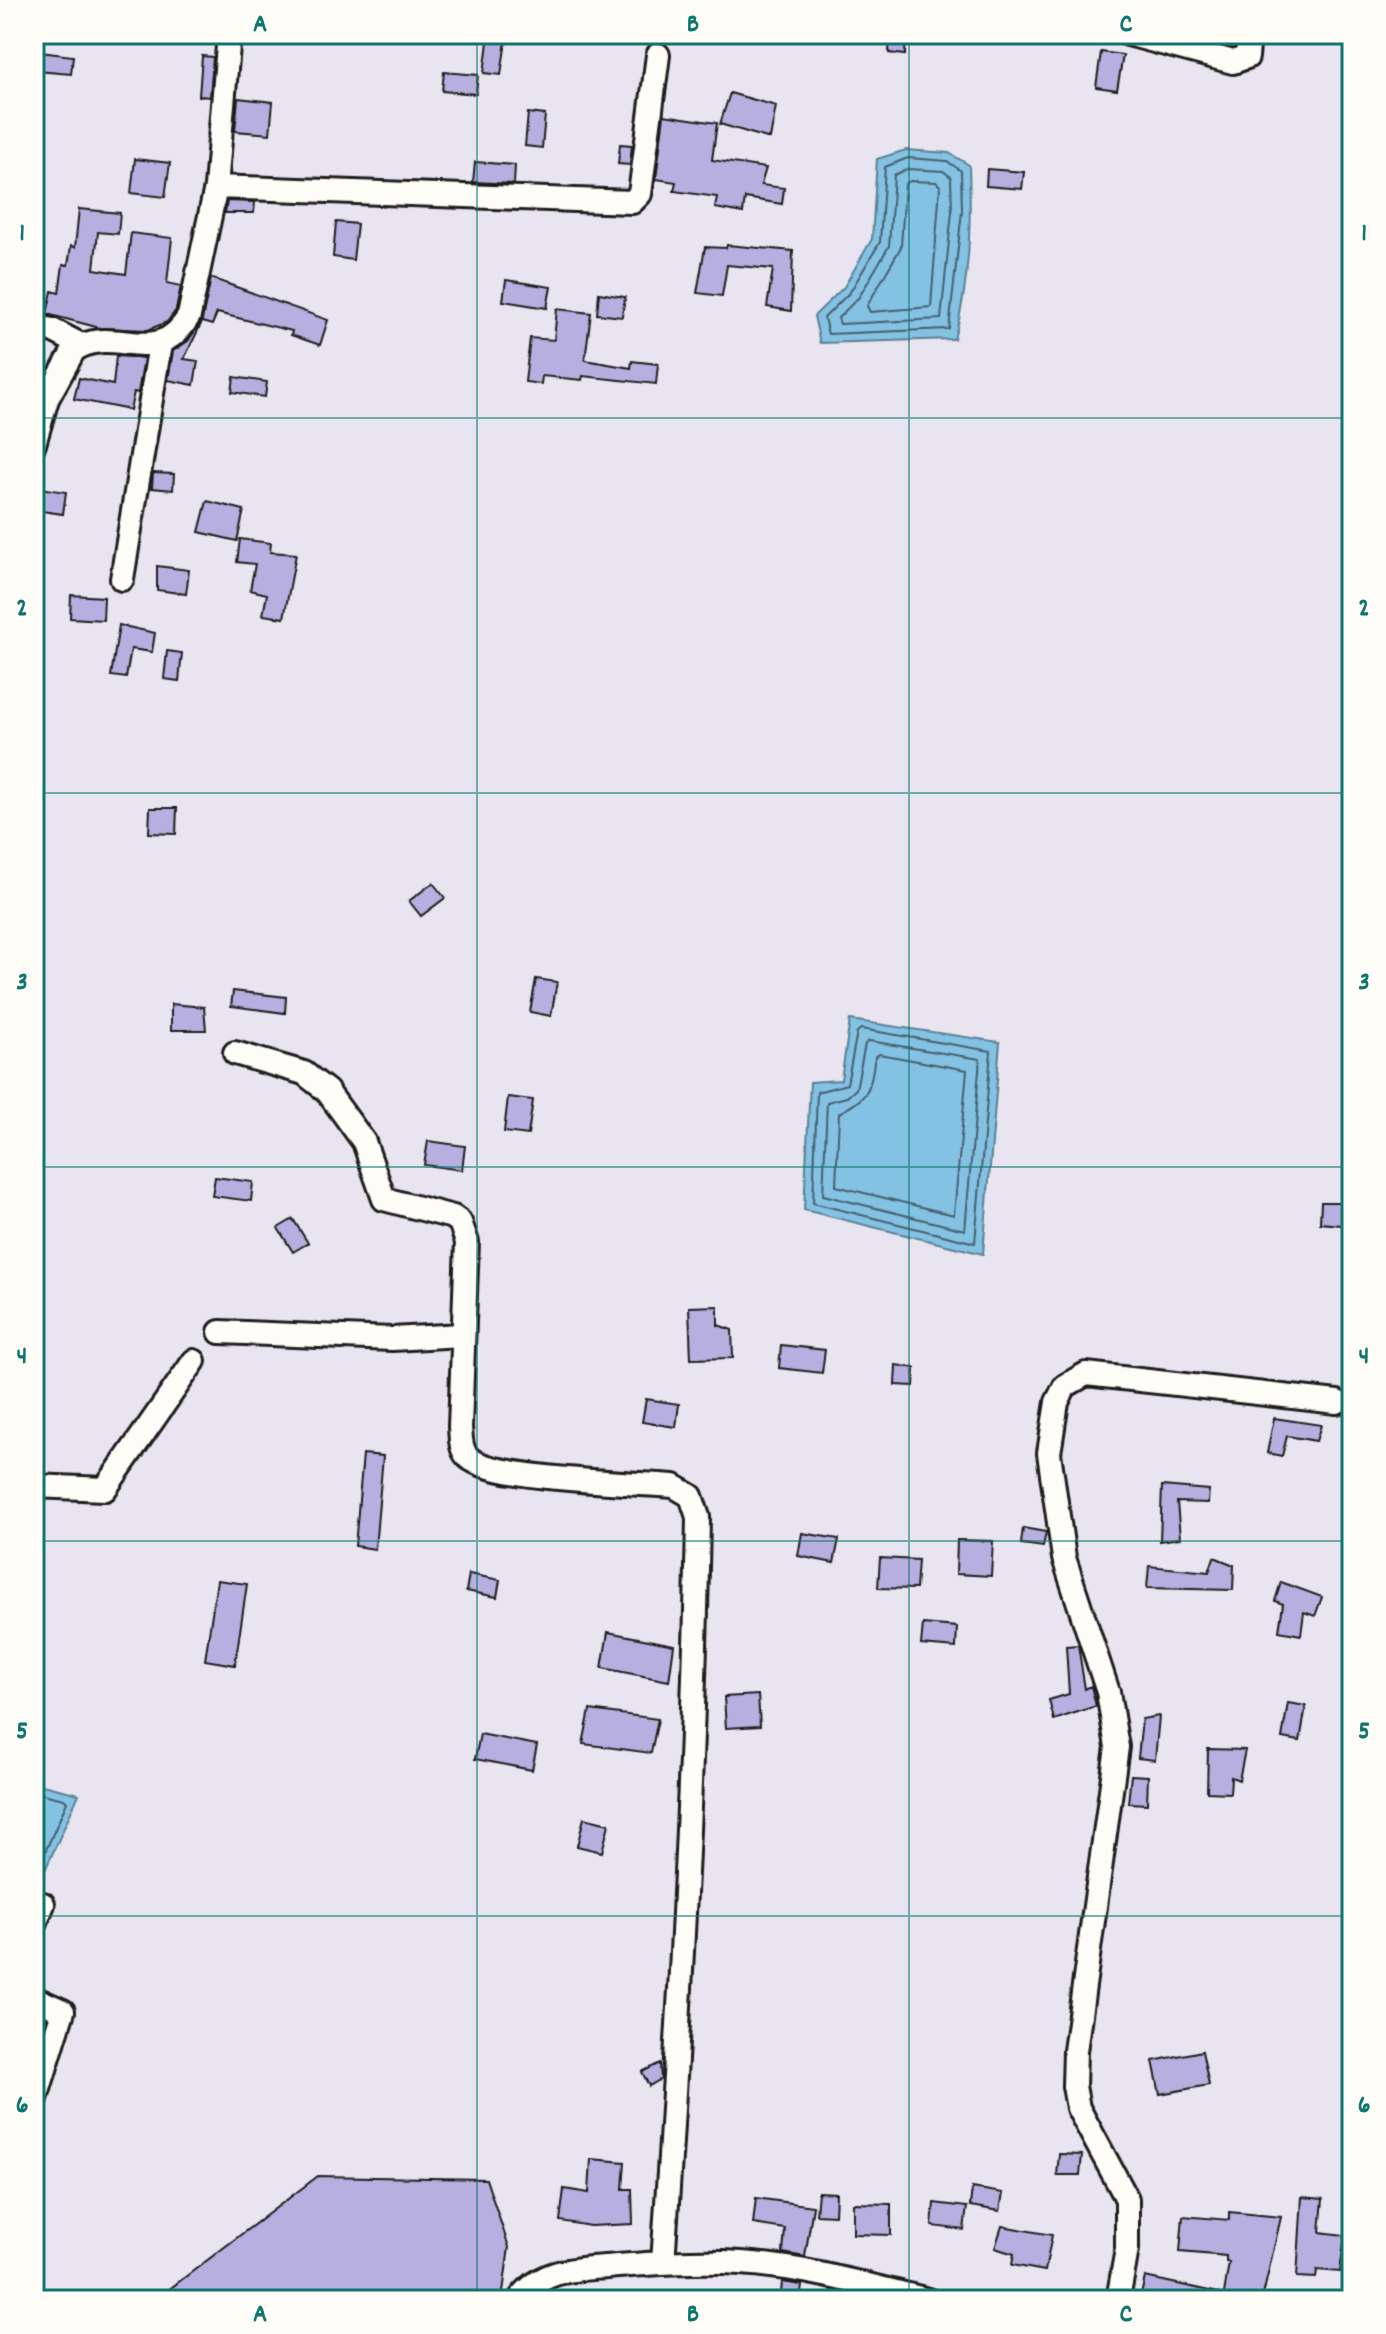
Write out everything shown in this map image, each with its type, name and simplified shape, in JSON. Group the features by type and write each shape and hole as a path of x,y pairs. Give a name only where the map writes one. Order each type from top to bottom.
{"street":[{"path":"34,444 40,398 68,357 81,345 98,342 160,344 181,331 189,316 216,187 229,34"},
{"path":"1128,34 1233,62 1247,57 1249,34"},
{"path":"216,187 632,202 640,194 658,55"},
{"path":"34,326 52,330 81,345"},
{"path":"122,579 160,344"},
{"path":"235,1053 304,1073 327,1091 364,1142 384,1199 453,1217 460,1222 467,1242 461,1335 461,1446 475,1462 533,1475 674,1486 691,1496 698,1517 695,1697 683,1961 663,2263"},
{"path":"220,1332 392,1339 461,1335"},
{"path":"34,1486 105,1489 194,1361"},
{"path":"1118,2300 1127,2249 1127,2199 1078,2108 1074,2086 1075,2051 1115,1779 1115,1721 1064,1558 1049,1453 1052,1421 1065,1386 1086,1374 1337,1402"},
{"path":"34,1927 43,1904"},
{"path":"34,1998 63,2011 34,2105"},
{"path":"519,2300 531,2284 552,2272 663,2263 740,2263 785,2268 928,2300"}],"water":[{"path":"906,150 949,153 969,165 968,252 954,339 820,343 814,316 844,287 872,239 877,159"},
{"path":"850,1020 1000,1042 983,1254 804,1210 810,1082 841,1080"},
{"path":"34,1783 79,1794 34,1895"}],"building":[{"path":"489,34 507,34 501,75 484,73"},
{"path":"890,34 906,34 905,55 889,53"},
{"path":"40,52 73,56 71,74 37,71"},
{"path":"1101,52 1123,55 1117,90 1096,87"},
{"path":"202,56 213,57 210,97 199,96"},
{"path":"444,72 478,75 476,94 442,91"},
{"path":"730,93 776,106 770,139 720,124"},
{"path":"238,98 273,102 270,134 235,131"},
{"path":"528,113 545,115 542,148 525,146"},
{"path":"664,115 717,123 712,160 766,168 761,185 784,188 782,204 745,198 743,213 715,208 717,197 674,191 676,182 656,179"},
{"path":"620,144 632,145 630,165 618,164"},
{"path":"135,159 170,163 165,197 131,193"},
{"path":"475,162 515,165 514,184 473,182"},
{"path":"987,169 1024,172 1022,189 986,186"},
{"path":"227,201 255,202 254,213 225,213"},
{"path":"79,209 120,213 118,234 98,232 94,269 126,274 131,233 172,238 167,283 181,286 176,310 167,322 148,330 100,328 47,314 52,291 59,293 63,265 68,265 71,246 75,247"},
{"path":"336,222 357,224 353,260 333,257"},
{"path":"727,245 793,251 791,311 767,307 773,269 727,265 722,296 697,293 705,247 726,248"},
{"path":"211,278 328,320 320,345 291,335 292,331 217,313 212,325 202,322 184,359 198,361 194,385 168,380 173,351 188,341 202,320"},
{"path":"506,280 551,287 547,308 503,301"},
{"path":"599,293 625,297 622,317 597,314"},
{"path":"557,309 591,313 585,360 631,368 632,361 658,364 656,384 583,376 582,380 542,376 541,384 525,382 530,338 554,340"},
{"path":"116,356 144,358 138,393 134,392 130,410 74,399 79,378 113,385"},
{"path":"234,377 267,382 265,397 232,392"},
{"path":"153,473 174,474 173,490 152,488"},
{"path":"34,487 66,492 63,514 34,510"},
{"path":"207,501 244,510 237,541 199,532"},
{"path":"240,539 271,543 270,552 296,554 284,618 263,615 267,594 250,590 255,564 237,562"},
{"path":"157,566 189,570 186,594 157,590"},
{"path":"71,595 104,597 103,620 70,618"},
{"path":"119,625 155,633 152,652 131,649 126,678 111,676"},
{"path":"167,651 182,653 179,681 164,679"},
{"path":"150,808 177,808 176,834 149,833"},
{"path":"433,883 445,898 421,916 409,901"},
{"path":"536,979 557,982 551,1016 530,1012"},
{"path":"233,991 286,997 285,1013 231,1006"},
{"path":"171,1004 204,1007 206,1030 171,1030"},
{"path":"508,1097 533,1100 528,1135 504,1132"},
{"path":"428,1141 465,1146 462,1170 424,1165"},
{"path":"215,1177 253,1182 251,1201 212,1196"},
{"path":"1321,1202 1352,1202 1352,1226 1320,1223"},
{"path":"293,1219 308,1243 293,1252 278,1228"},
{"path":"718,1306 718,1325 732,1330 733,1358 691,1359 689,1307"},
{"path":"781,1345 825,1350 822,1373 779,1368"},
{"path":"896,1365 915,1368 914,1386 895,1385"},
{"path":"646,1399 679,1404 676,1427 642,1422"},
{"path":"1274,1418 1321,1425 1316,1441 1287,1436 1282,1456 1267,1453"},
{"path":"363,1454 383,1456 375,1549 355,1546"},
{"path":"1162,1486 1209,1490 1208,1503 1177,1502 1180,1538 1160,1541"},
{"path":"1023,1528 1046,1532 1043,1547 1021,1544"},
{"path":"802,1533 839,1539 834,1563 798,1556"},
{"path":"957,1540 993,1541 991,1576 956,1574"},
{"path":"1214,1557 1234,1565 1233,1590 1147,1588 1149,1566 1209,1572"},
{"path":"880,1558 918,1560 916,1589 878,1588"},
{"path":"469,1574 500,1580 497,1597 466,1591"},
{"path":"217,1580 247,1584 235,1665 205,1660"},
{"path":"1281,1582 1322,1597 1315,1616 1304,1612 1301,1635 1279,1631 1283,1604 1275,1601"},
{"path":"923,1624 957,1627 956,1648 921,1645"},
{"path":"608,1632 674,1645 669,1681 602,1668"},
{"path":"1078,1645 1085,1689 1091,1686 1096,1706 1054,1720 1049,1700 1069,1694 1066,1646"},
{"path":"758,1695 760,1726 726,1728 724,1697"},
{"path":"1288,1703 1306,1706 1300,1741 1282,1738"},
{"path":"590,1710 658,1719 651,1753 583,1744"},
{"path":"1159,1716 1155,1760 1138,1758 1142,1719"},
{"path":"480,1734 537,1745 532,1770 475,1759"},
{"path":"1208,1749 1245,1750 1239,1780 1231,1777 1230,1793 1207,1792"},
{"path":"1131,1775 1148,1776 1147,1804 1128,1803"},
{"path":"584,1818 609,1824 602,1852 577,1846"},
{"path":"1202,2051 1209,2085 1160,2094 1153,2061"},
{"path":"660,2063 661,2079 649,2086 642,2072"},
{"path":"1059,2154 1082,2155 1080,2175 1057,2175"},
{"path":"591,2159 625,2162 623,2189 632,2189 633,2224 590,2226 560,2221 564,2189 589,2193"},
{"path":"318,2176 486,2179 509,2247 502,2300 155,2300"},
{"path":"972,2188 1003,2193 1000,2211 970,2206"},
{"path":"818,2192 836,2193 835,2215 816,2214"},
{"path":"1302,2197 1323,2199 1320,2232 1345,2235 1340,2272 1317,2270 1316,2278 1297,2277"},
{"path":"756,2198 813,2206 805,2257 783,2253 785,2229 753,2224"},
{"path":"853,2203 891,2204 891,2235 853,2234"},
{"path":"934,2203 967,2207 964,2230 932,2226"},
{"path":"1229,2212 1281,2217 1262,2300 1223,2300 1229,2262 1226,2262 1226,2256 1180,2252 1183,2216 1229,2220"},
{"path":"1002,2226 1052,2235 1045,2271 1012,2265 1014,2254 995,2248"},
{"path":"1145,2277 1219,2293 1219,2300 1140,2300"},
{"path":"782,2282 802,2285 801,2294 781,2293"}]}
